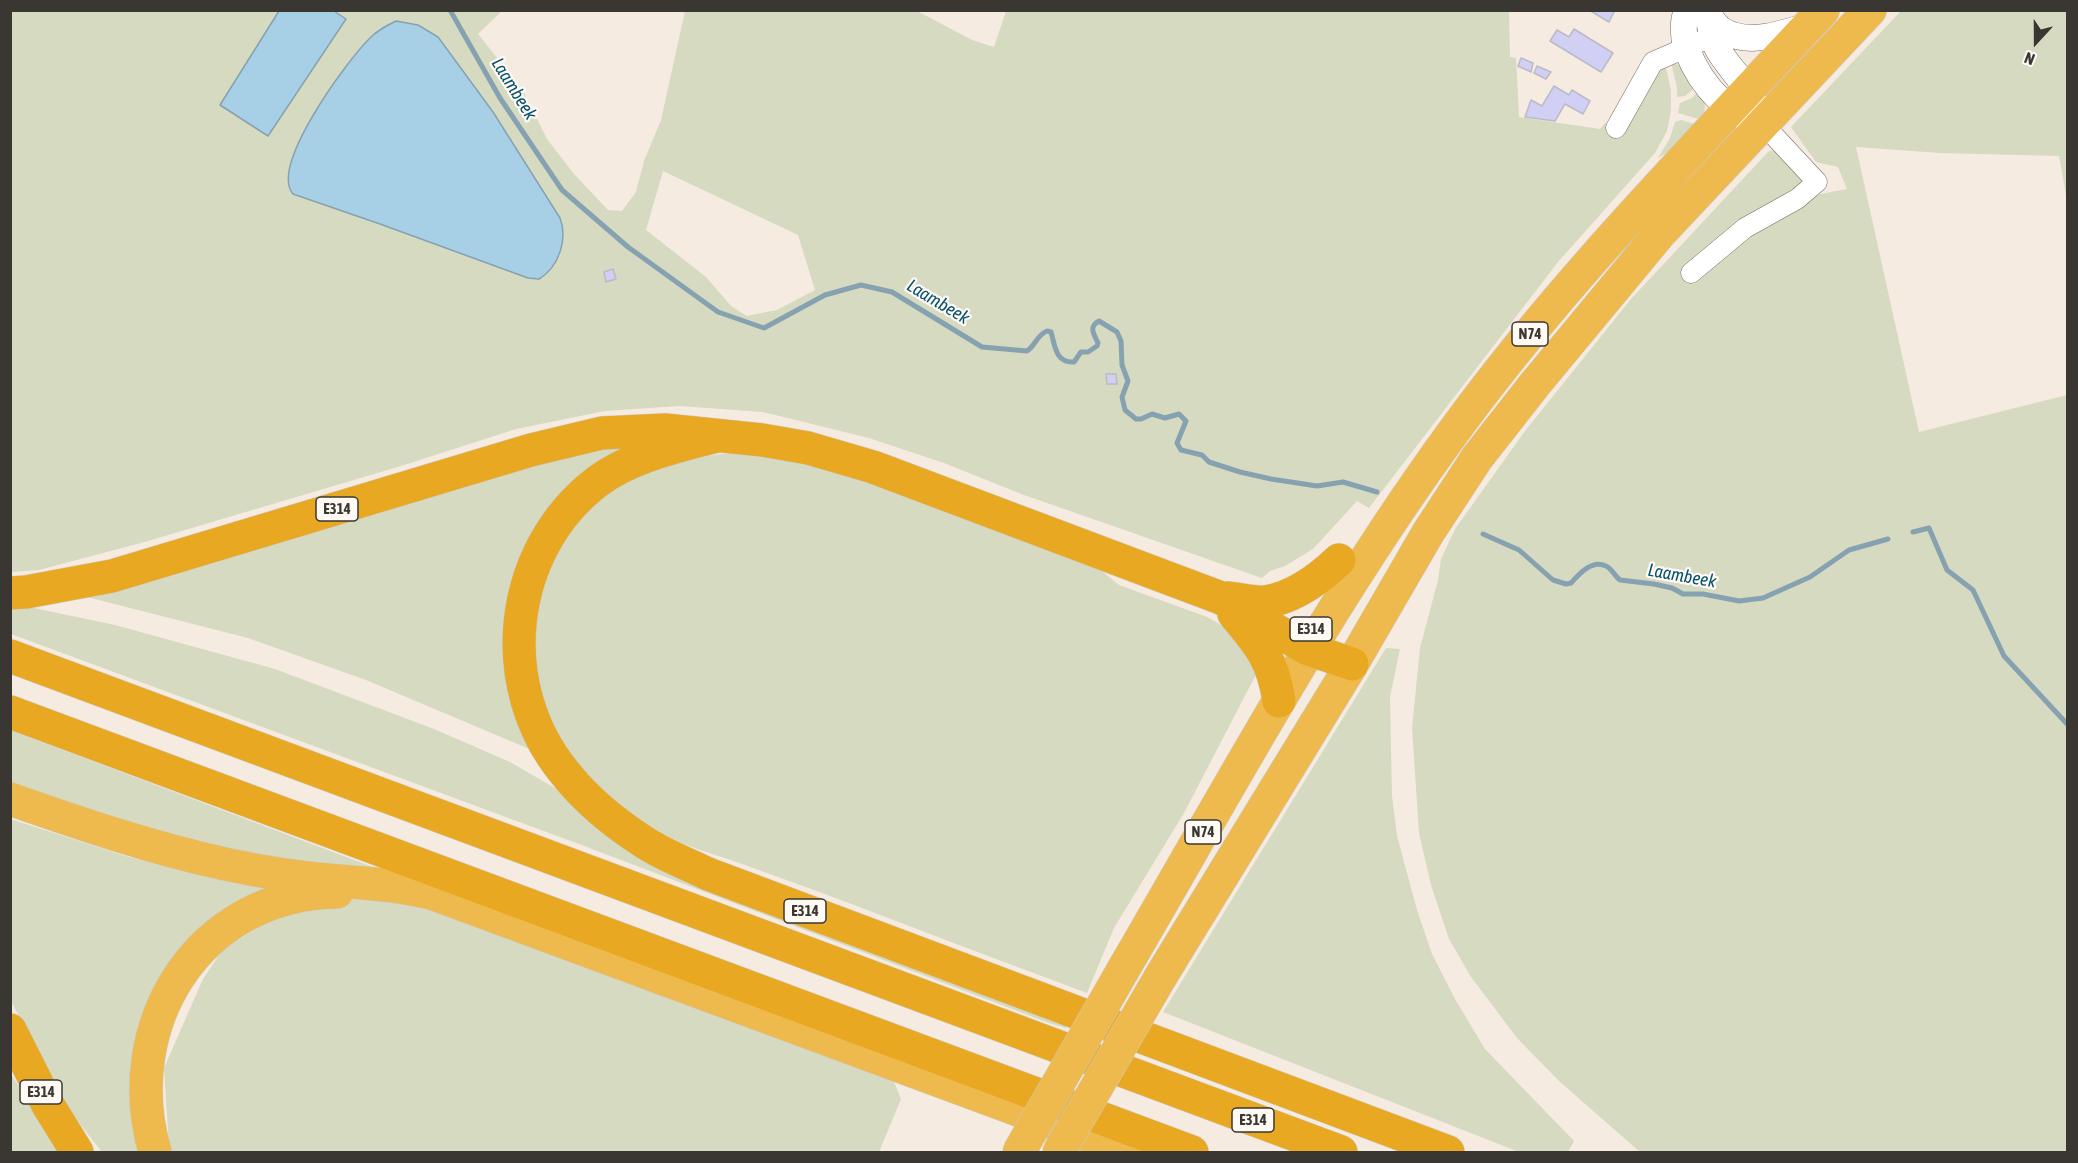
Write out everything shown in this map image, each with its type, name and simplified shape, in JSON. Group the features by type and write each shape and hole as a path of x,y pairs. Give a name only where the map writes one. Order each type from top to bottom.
{"highway":[{"name":"N74","path":"1059,1152 1161,976 1352,664 1428,533 1477,458 1661,232 1870,10"},
{"name":"N74","path":"1019,1152 1279,701 1400,507 1455,429 1573,280 1817,17"},
{"name":"E314","path":"10,593 112,576 531,450 592,436 665,430 762,440 807,448 873,467 1221,598 1314,642 1352,664"},
{"name":"E314","path":"716,436 635,460 599,481 563,517 548,539 531,573 521,611 518,651 529,713 544,744 565,774 601,810 648,844 708,874 1448,1152"},
{"name":"N74","path":"1339,560 1400,507"},
{"name":"E314","path":"1221,598 1264,602 1307,586 1339,560"},
{"name":"E314","path":"1221,598 1259,643 1273,671 1279,701"},
{"name":"E314","path":"1264,602 1314,642"},
{"name":"E314","path":"10,656 1341,1152"},
{"path":"10,712 1192,1152"},
{"path":"10,799 88,826 226,864 316,879 412,888 1132,1152"},
{"path":"155,1152 147,1121 145,1090 149,1047 168,994 194,956 210,939 247,915 287,900 312,895 334,892 358,893 408,896 456,903"},
{"name":"E314","path":"10,1030 48,1105 77,1152"}],"street":[{"path":"1691,273 1745,228 1797,199 1817,182 1740,100 1706,83 1686,47 1683,22 1704,18 1721,30 1738,37 1776,36 1817,17"},
{"path":"1704,18 1740,100"},
{"path":"1616,128 1653,62 1686,47"}],"green space":[{"path":"11,11 279,11 220,105 346,19 334,11 502,11 478,34 522,89 547,139 574,174 608,210 622,211 636,192 644,161 661,120 685,11 917,11 972,40 994,47 1006,11 1509,11 1510,57 1516,58 1519,117 1600,129 1605,123 1622,132 1658,68 1665,64 1671,90 1671,110 1667,131 1655,153 1558,262 1369,508 1357,501 1313,549 1285,566 1270,571 1262,578 869,438 763,412 680,406 605,411 516,429 401,466 148,541 39,570 11,572","holes":["396,21 418,25 438,37 493,112 560,218 563,231 558,256 528,278 293,194 288,180 292,161 314,114 358,51 375,34","663,171 798,235 815,290 777,310 747,316 731,306 706,277 646,230"]},
{"path":"1901,11 2067,11 2067,201 2059,156 1940,153 1856,147 1919,432 2067,395 2067,1152 1640,1152 1559,1081 1517,1038 1471,977 1449,939 1431,885 1419,833 1412,728 1420,648 1438,580 1441,559 1455,529 1525,431 1631,299 1769,151 1779,150 1801,172 1802,182 1792,194 1795,199 1847,189 1838,167 1816,162 1791,127"},
{"path":"1671,63 1680,65 1698,85 1685,96 1677,97"},
{"path":"1700,89 1705,104 1702,120 1678,113 1680,103 1692,98"},
{"path":"1681,120 1698,125 1680,145 1658,158 1670,138 1675,122"},
{"path":"637,437 530,558 534,751 366,680 248,638 75,594"},
{"path":"736,453 778,457 828,468 1097,567 1119,585 1207,617 1234,632 1261,665 1184,813 1114,928 1087,993 675,840 628,813 606,795 569,753 554,729 544,704 535,661 535,630 540,599 544,583 557,555 573,530 593,506 629,478 651,469 692,459"},
{"path":"10,603 115,625 275,669 434,729 510,762 555,788 606,828 1071,1019 1066,1028 1049,1023 587,847 11,634"},
{"path":"1386,648 1400,649 1390,697 1392,796 1397,836 1417,910 1432,954 1455,999 1485,1049 1574,1141 1568,1152 1519,1152 1163,1012"},
{"path":"10,730 394,875 335,872 130,827 11,787"},
{"path":"10,819 129,857 267,887 230,907 165,980 146,1152 102,1152 65,1105 11,1001"},
{"path":"376,897 406,900 892,1077 901,1099 879,1152 172,1152 169,1146 164,1068 203,979 223,949 268,921 329,900"},
{"path":"11,1074 60,1152 11,1152"}],"water":[{"path":"279,11 334,11 346,19 268,136 220,105"},
{"path":"396,21 418,25 438,37 493,112 560,218 563,235 560,252 552,267 539,279 528,278 293,194 288,180 292,161 314,114 358,51 375,34"}],"building":[{"path":"1589,10 1615,10 1609,22"},
{"path":"1574,29 1613,53 1601,72 1550,41 1557,30 1569,37"},
{"path":"1521,58 1533,63 1531,72 1518,66"},
{"path":"1537,66 1551,72 1546,79 1534,73"},
{"path":"1554,86 1569,95 1572,90 1590,101 1583,114 1565,104 1555,121 1525,117 1531,100 1542,106"},
{"path":"613,269 616,279 606,282 604,272"},
{"path":"1106,374 1116,374 1117,384 1107,384"}],"waterway":[{"name":"Laambeek","path":"450,10 500,98 562,190 628,247 718,312 764,328 825,295 861,285 892,292 982,347 1027,351 1044,333 1051,332 1059,356 1068,362 1074,362 1081,352 1088,352 1097,346 1093,328 1099,321 1117,332 1121,341 1122,365 1128,381 1122,397 1125,410 1136,419 1152,414 1165,418 1179,414 1186,421 1177,443 1181,450 1202,455 1209,462 1240,472 1271,479 1317,486 1343,482 1377,492"},
{"name":"Laambeek","path":"1913,532 1929,528 1947,570 1973,590 2004,656 2068,725"},
{"name":"Laambeek","path":"1483,534 1519,550 1553,580 1566,584 1571,583 1591,566 1601,564 1608,567 1620,580 1654,584 1672,588 1683,594 1703,594 1739,601 1763,598 1810,577 1849,550 1888,539"}]}
